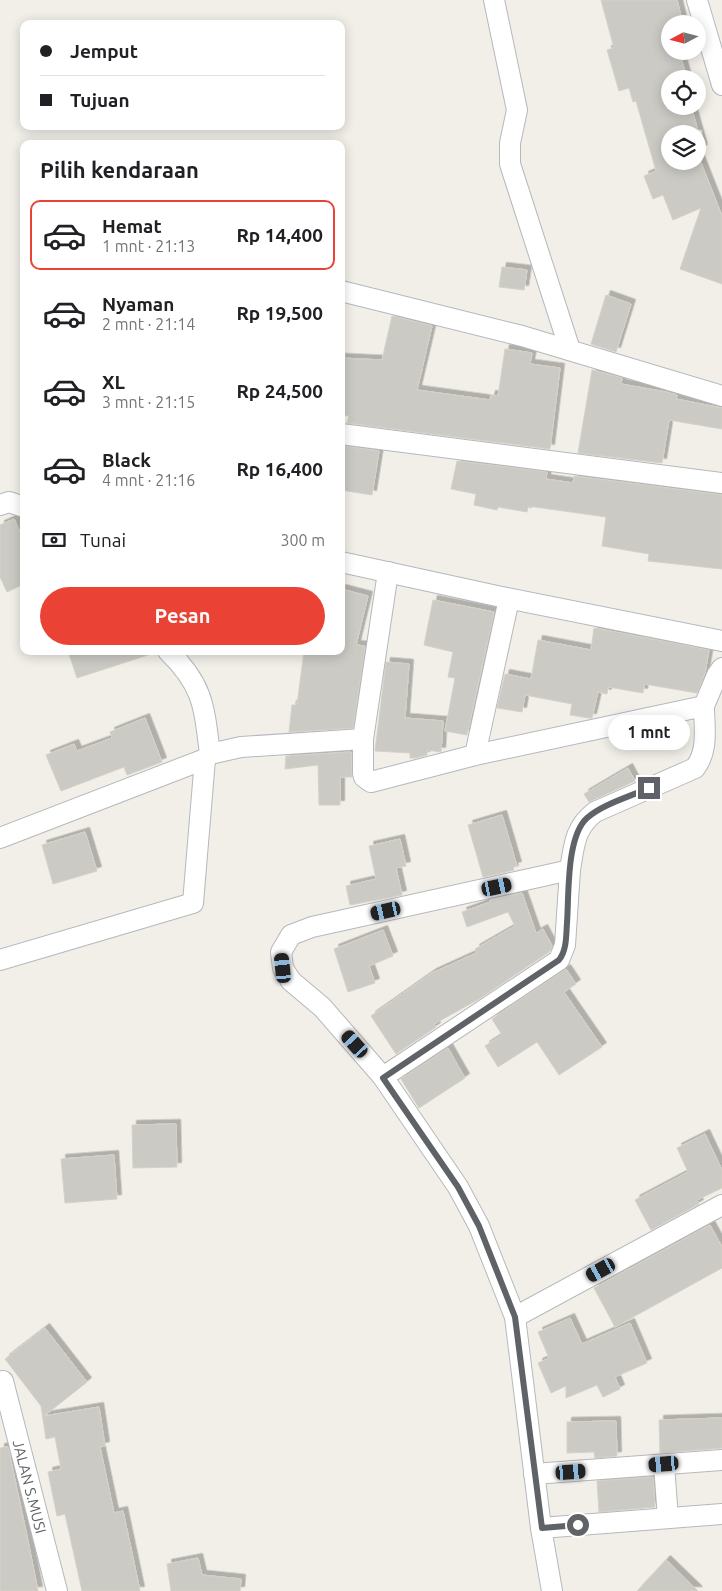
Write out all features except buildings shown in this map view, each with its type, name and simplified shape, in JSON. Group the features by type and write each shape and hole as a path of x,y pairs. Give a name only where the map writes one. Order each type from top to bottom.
{"street":[{"path":"494,0 517,110 510,143 510,164 570,350"},
{"path":"697,0 722,85"},
{"path":"345,292 570,350 722,396"},
{"path":"345,435 722,483"},
{"path":"0,505 9,502 20,506"},
{"path":"345,563 509,599 722,641"},
{"path":"388,572 363,739 363,773 364,777 371,782 475,755 704,706"},
{"path":"475,755 509,599"},
{"path":"0,960 193,903 208,757 203,702 185,668 172,655"},
{"path":"383,1078 559,960 565,945 570,870 574,841 579,828 594,812 695,768 705,751 704,706 717,674 722,668"},
{"path":"0,838 208,757 241,747 363,739"},
{"path":"552,1591 534,1474 515,1317 479,1226 458,1187 383,1078 322,1007 291,980 283,968 282,952 291,935 312,927 570,870"},
{"path":"515,1317 722,1205"},
{"name":"JALAN S.MUSI","path":"3,1382 58,1591"},
{"path":"534,1474 722,1460"},
{"path":"664,1464 668,1518"},
{"path":"542,1528 722,1514"}],"route":[{"path":"578,1525 542,1528 515,1317 479,1226 458,1187 383,1078 563,956 570,870 574,841 579,828 594,812 649,788"}]}
